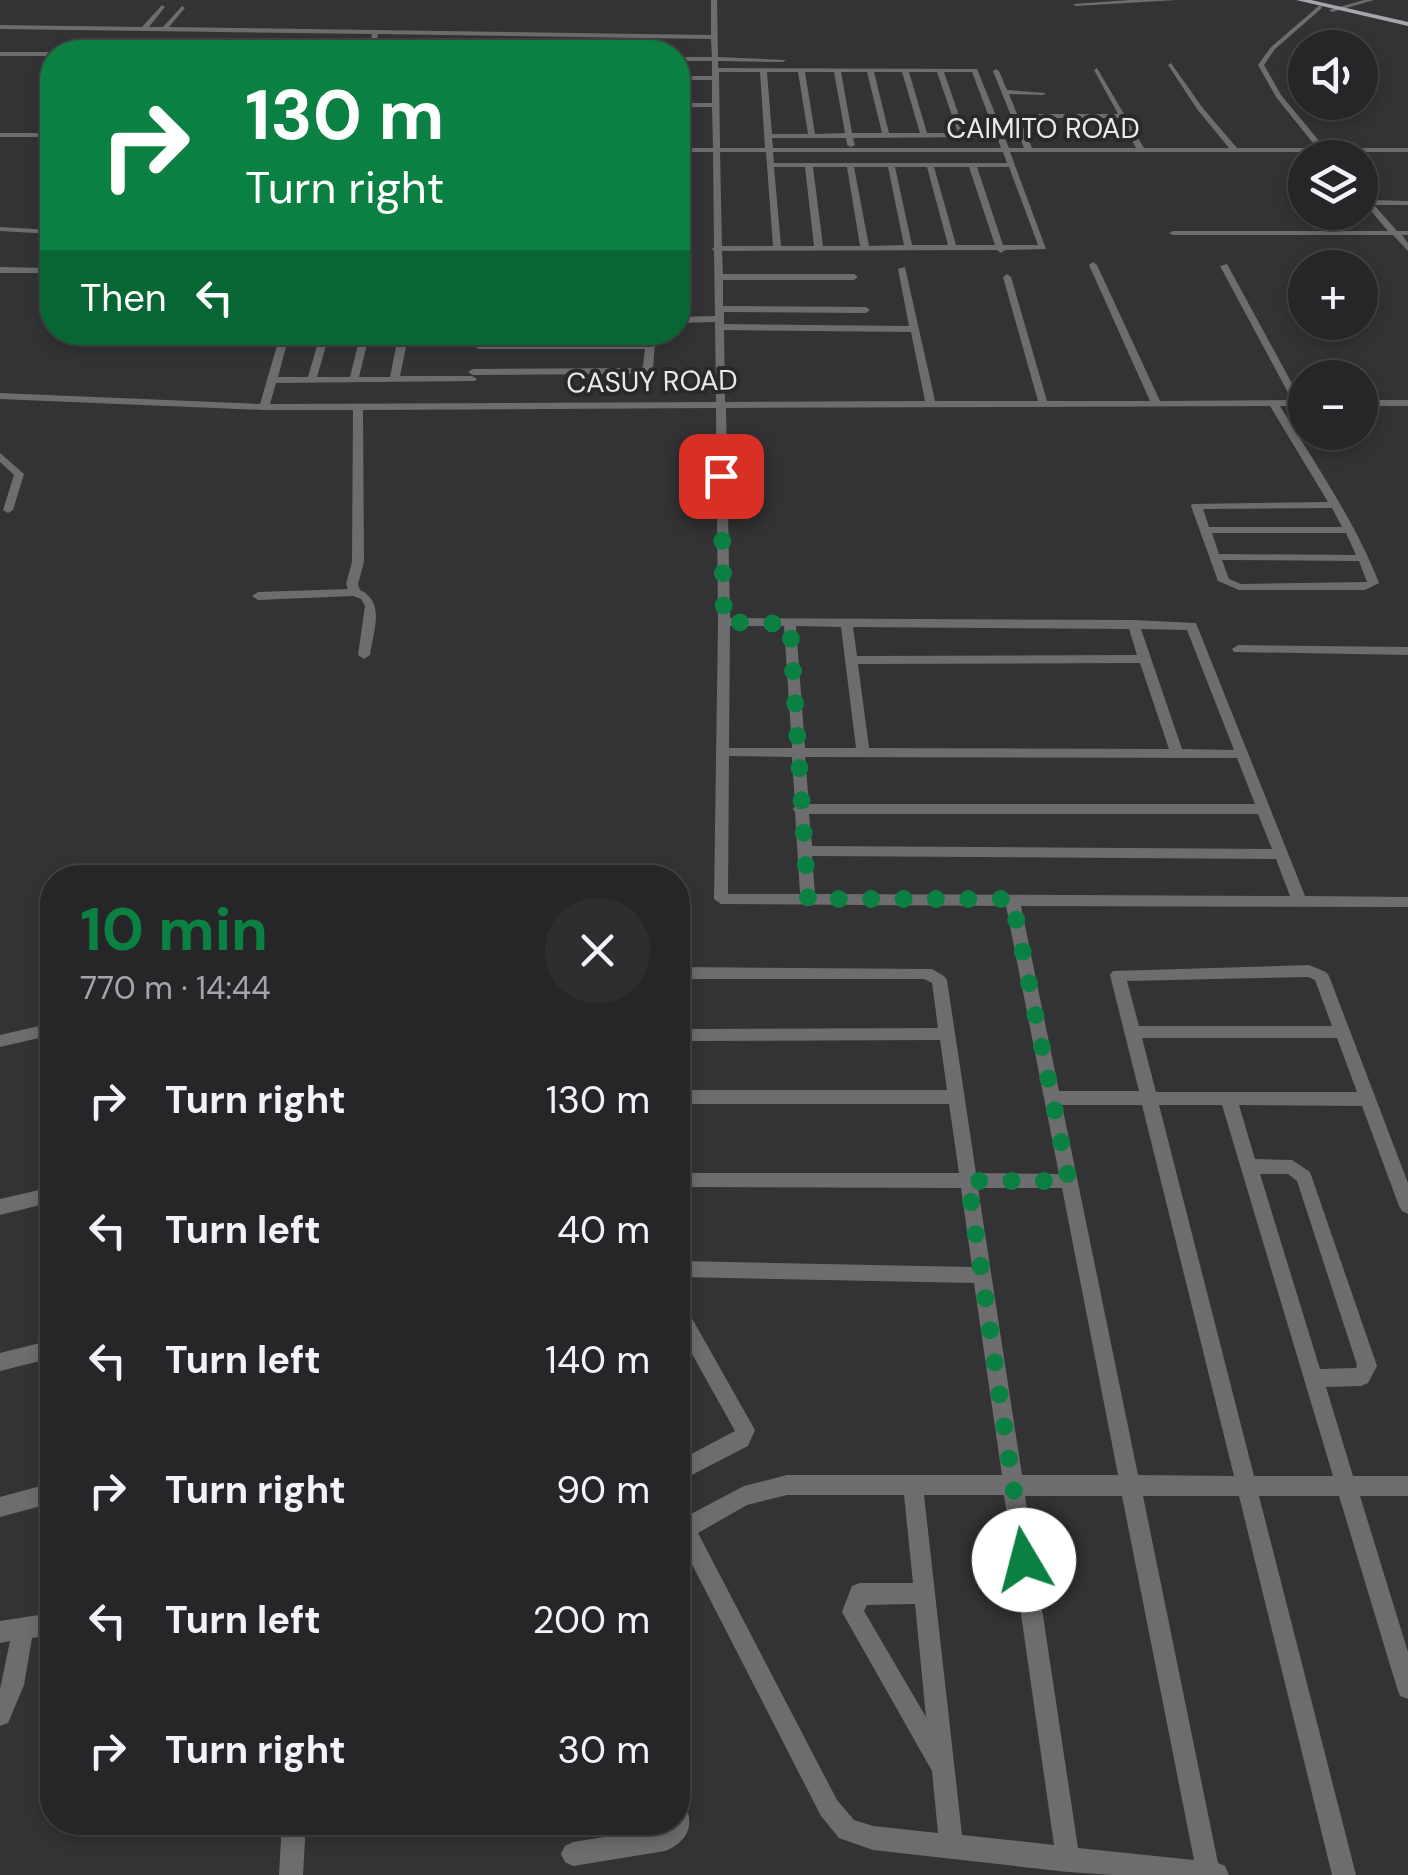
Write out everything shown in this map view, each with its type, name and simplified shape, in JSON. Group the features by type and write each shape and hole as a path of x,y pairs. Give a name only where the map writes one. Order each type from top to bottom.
{"main road":[{"path":"1300,0 1408,24"}],"street":[{"path":"714,0 724,622 721,899 1408,902"},
{"path":"1076,4 1174,0"},
{"path":"1332,10 1371,0"},
{"path":"1315,140 1278,96 1262,65 1273,48 1320,6"},
{"path":"144,29 162,7"},
{"path":"164,30 182,8"},
{"path":"0,28 714,37"},
{"path":"374,40 376,32"},
{"path":"0,54 40,54"},
{"path":"690,59 785,60"},
{"path":"1171,65 1199,108 1234,150"},
{"path":"763,70 777,250"},
{"path":"690,77 763,70 975,70 1043,248 716,248"},
{"path":"801,70 812,136"},
{"path":"837,70 852,150"},
{"path":"870,70 886,136"},
{"path":"1097,70 1142,151"},
{"path":"905,71 924,136"},
{"path":"940,71 962,135"},
{"path":"977,77 998,75 1029,150"},
{"path":"1004,92 1043,93"},
{"path":"690,105 715,105"},
{"path":"1013,116 1123,116"},
{"path":"0,135 40,135"},
{"path":"768,136 1000,135"},
{"name":"CAIMITO ROAD","path":"690,150 1288,152"},
{"name":"CAIMITO ROAD","path":"1378,151 1408,150"},
{"path":"770,164 1012,165"},
{"path":"809,165 819,250"},
{"path":"850,165 864,249"},
{"path":"892,165 909,250"},
{"path":"930,165 953,250"},
{"path":"972,165 1000,250"},
{"path":"1378,202 1408,202"},
{"path":"1378,214 1408,248"},
{"path":"0,229 40,231"},
{"path":"1173,232 1408,233"},
{"path":"1093,265 1156,402"},
{"path":"1224,266 1288,378"},
{"path":"902,269 930,403"},
{"path":"0,270 40,271"},
{"path":"718,277 854,277"},
{"path":"1007,277 1043,402"},
{"path":"690,320 866,310"},
{"path":"719,319 916,330"},
{"path":"264,407 283,345"},
{"path":"312,379 322,345"},
{"path":"354,379 363,345"},
{"path":"395,378 402,345"},
{"path":"465,406 478,345"},
{"path":"274,380 643,371 648,368 650,346 631,345"},
{"name":"CASUY ROAD","path":"0,396 264,407 1288,402"},
{"path":"1273,402 1347,530 1373,581 1371,586 1239,587 1224,581 1202,530 1195,508 1199,504 1332,505"},
{"path":"1378,403 1408,403"},
{"path":"355,592 358,406"},
{"path":"0,456 19,474 8,510"},
{"path":"1202,530 1347,530"},
{"path":"1214,558 1362,558"},
{"path":"258,596 355,592 366,597 371,606 364,655"},
{"path":"724,622 1184,624 1194,628 1299,900"},
{"path":"790,624 808,899"},
{"path":"847,624 863,752"},
{"path":"1133,624 1177,754"},
{"path":"1238,649 1408,651"},
{"path":"852,660 1144,659"},
{"path":"724,752 1241,754"},
{"path":"800,809 1262,808"},
{"path":"804,852 1279,854"},
{"path":"690,1539 838,1821 860,1836 1212,1874 1128,1487 1012,899"},
{"path":"690,972 933,974 939,980 1068,1860"},
{"path":"1344,1875 1146,1100 1120,974 1308,972 1324,979 1408,1206"},
{"path":"0,1041 40,1031"},
{"path":"1131,1032 1344,1032"},
{"path":"690,1034 948,1034"},
{"path":"690,1097 955,1098"},
{"path":"1053,1098 1369,1099"},
{"path":"1229,1100 1408,1688"},
{"path":"1249,1166 1292,1167 1304,1177 1367,1366 1362,1377 1313,1378"},
{"path":"690,1180 1069,1181"},
{"path":"0,1207 40,1198"},
{"path":"690,1269 983,1275"},
{"path":"690,1333 744,1430 741,1438 690,1466"},
{"path":"0,1362 40,1352"},
{"path":"912,1484 952,1847"},
{"path":"690,1518 773,1486 1408,1486"},
{"path":"0,1506 40,1496"},
{"path":"924,1593 860,1594 852,1612 943,1769"},
{"path":"0,1715 13,1685 11,1630 40,1626"},
{"path":"291,1875 293,1835"},
{"path":"572,1854 665,1839 670,1835"}],"route":[{"path":"721,476 724,622 790,624 808,899 1012,899 1069,1181 968,1181 1024,1560"}]}
